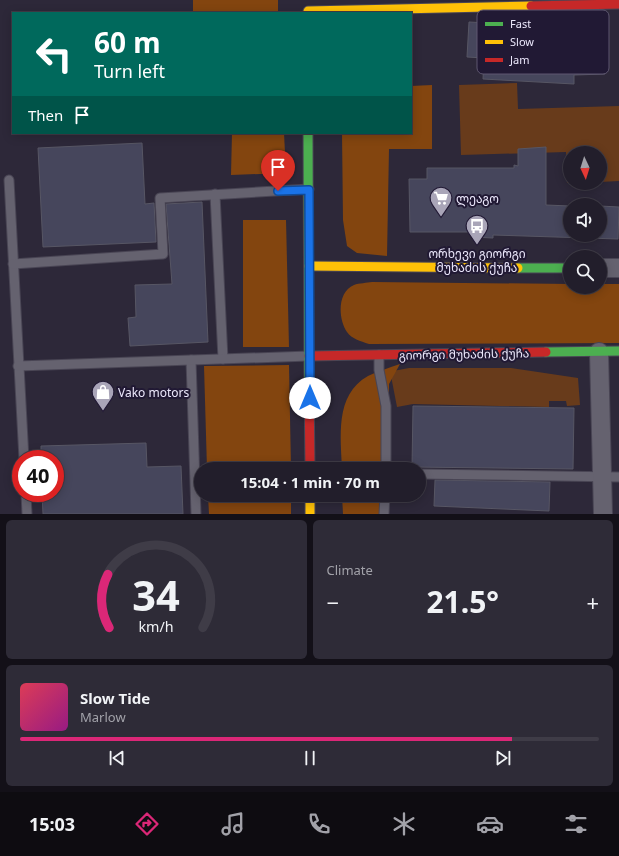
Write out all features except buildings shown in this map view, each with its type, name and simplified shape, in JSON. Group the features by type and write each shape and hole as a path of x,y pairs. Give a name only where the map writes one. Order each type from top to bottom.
{"street":[{"path":"308,0 308,12 619,4"},
{"path":"308,134 310,462"},
{"path":"309,266 563,268"},
{"path":"607,268 619,268"},
{"name":"გიორგი მუხაძის ქუჩა","path":"309,356 619,351"},
{"path":"599,352 610,477 603,514"},
{"path":"310,502 310,514"}],"lane":[{"path":"9,180 23,450"},
{"path":"13,264 163,254 160,198 309,190"},
{"path":"215,194 223,359"},
{"path":"379,355 379,370 386,406 386,462"},
{"path":"18,366 309,356"},
{"path":"191,360 196,514"},
{"path":"426,474 610,477"},
{"path":"26,502 27,514"},
{"path":"384,514 385,502"}],"shaded area":[{"path":"193,0 278,0 278,12 193,12"},
{"path":"517,83 518,109 619,106 619,181 607,182 607,146 563,146 563,152 461,155 459,85"},
{"path":"432,85 432,149 389,149 387,256 357,253 347,246 343,220 342,134 412,134 412,86"},
{"path":"232,134 284,134 286,173 231,175"},
{"path":"243,220 286,220 289,347 243,347"},
{"path":"372,282 563,284 563,294 607,294 607,284 619,284 619,343 369,344 359,341 349,334 344,327 342,320 341,306 344,293 348,288 356,284"},
{"path":"400,364 389,384 389,462 342,462 342,418 349,394 357,384 368,376"},
{"path":"289,365 291,462 207,462 204,366"},
{"path":"409,368 511,368 578,378 580,405 567,406 566,401 549,401 549,407 413,404 397,407 391,376 393,371"},
{"path":"208,502 291,502 291,514 209,514"},
{"path":"342,502 389,502 389,514 343,514"}],"traffic: fast":[{"path":"308,134 309,383"},
{"path":"518,268 563,268"},
{"path":"546,352 619,351"}],"traffic: slow":[{"path":"308,11 531,6"},
{"path":"309,266 518,268"},
{"path":"310,502 310,514"}],"traffic: jam":[{"path":"531,6 619,4"},
{"path":"309,356 546,352"},
{"path":"309,383 310,462"}],"place":[{"name":"ლეაგო","path":"441,218"},
{"name":"ორხევი გიორგი მუხაძის ქუჩა","path":"477,246"},
{"name":"Vako motors","path":"103,412"}],"route":[{"path":"278,191 309,190 310,398"}]}
